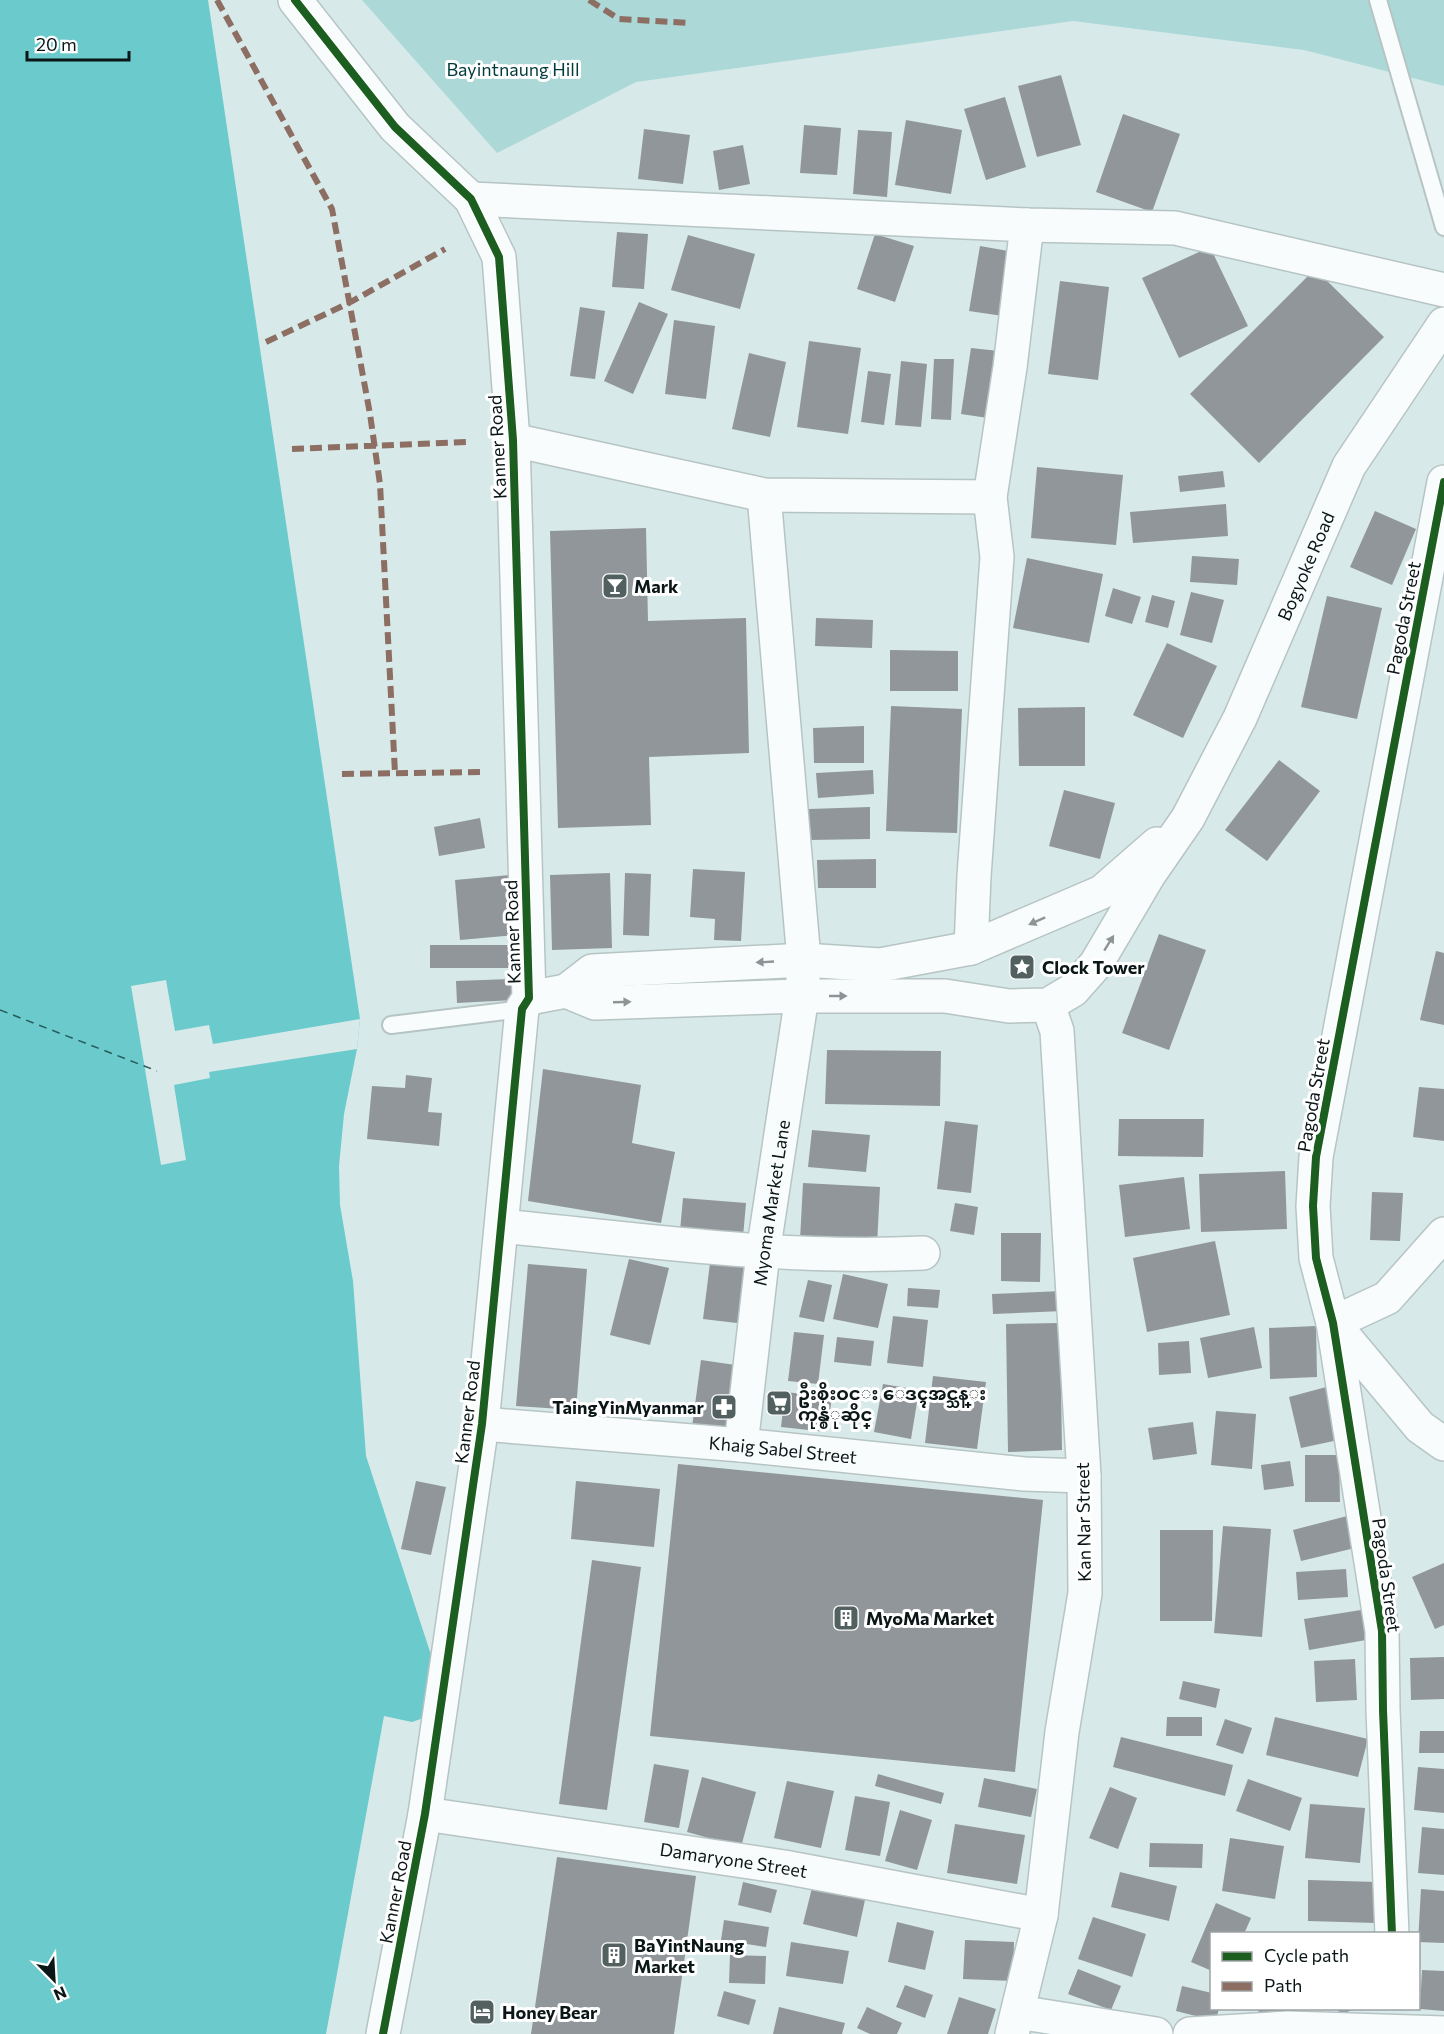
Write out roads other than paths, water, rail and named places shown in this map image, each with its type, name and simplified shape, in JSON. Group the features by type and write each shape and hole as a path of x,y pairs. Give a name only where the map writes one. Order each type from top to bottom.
{"main road":[{"name":"Kanner Road","path":"295,0 395,127 471,199 499,256 513,440 525,1004 482,1424 425,1814 383,2034"},
{"path":"471,199 1027,225 1174,228 1444,291"},
{"path":"971,948 997,557 990,496 1010,367 1027,225"},
{"name":"Bogyoke Road","path":"1188,818 1240,718 1349,466 1444,324"},
{"path":"513,440 764,495 990,496"},
{"name":"Pagoda Street","path":"1392,1932 1382,1631 1333,1323 1316,1258 1313,1206 1316,1157 1444,482"},
{"name":"Myoma Market Lane","path":"741,1445 764,1253 802,996 804,960 764,495"},
{"path":"525,1004 566,991 592,971 804,960 880,965 971,948 1102,892 1188,818"},
{"path":"566,991 595,1003 802,996 945,996 1009,1006 1048,1005 1073,990 1096,964 1148,876 1188,818"},
{"name":"Kan Nar Street","path":"1015,2023 1041,1915 1062,1732 1085,1593 1084,1476 1057,1031 1048,1005"},
{"path":"502,1226 764,1253 869,1256 923,1253"},
{"path":"1444,1234 1387,1298 1333,1323 1420,1427 1444,1444"},
{"name":"Khaig Sabel Street","path":"482,1424 741,1445 1024,1474 1084,1476"},
{"name":"Damaryone Street","path":"425,1814 784,1867 1041,1915"},
{"path":"1015,2023 1156,2034"},
{"path":"1190,2034 1396,2024 1444,2033"}],"lane":[{"path":"1378,0 1444,227"},
{"path":"392,1025 525,1004"}],"water":[{"path":"0,0 208,0 360,1019 357,1049 344,1114 339,1166 340,1205 353,1281 366,1456 434,1664 429,1716 412,1722 384,1716 326,2034 0,2034"}],"place":[{"name":"Mark","path":"615,586"},
{"name":"Clock Tower","path":"1022,967"},
{"name":"ဦးစိုးဝင္း ေဒၚအင္သန္း ကုန္စံုဆိုင္","path":"779,1403"},
{"name":"TaingYinMyanmar","path":"724,1407"},
{"name":"MyoMa Market","path":"846,1618"},
{"name":"BaYintNaung Market","path":"614,1955"},
{"name":"Honey Bear","path":"482,2012"}],"park label":[{"name":"Bayintnaung Hill","path":"513,69"}]}
